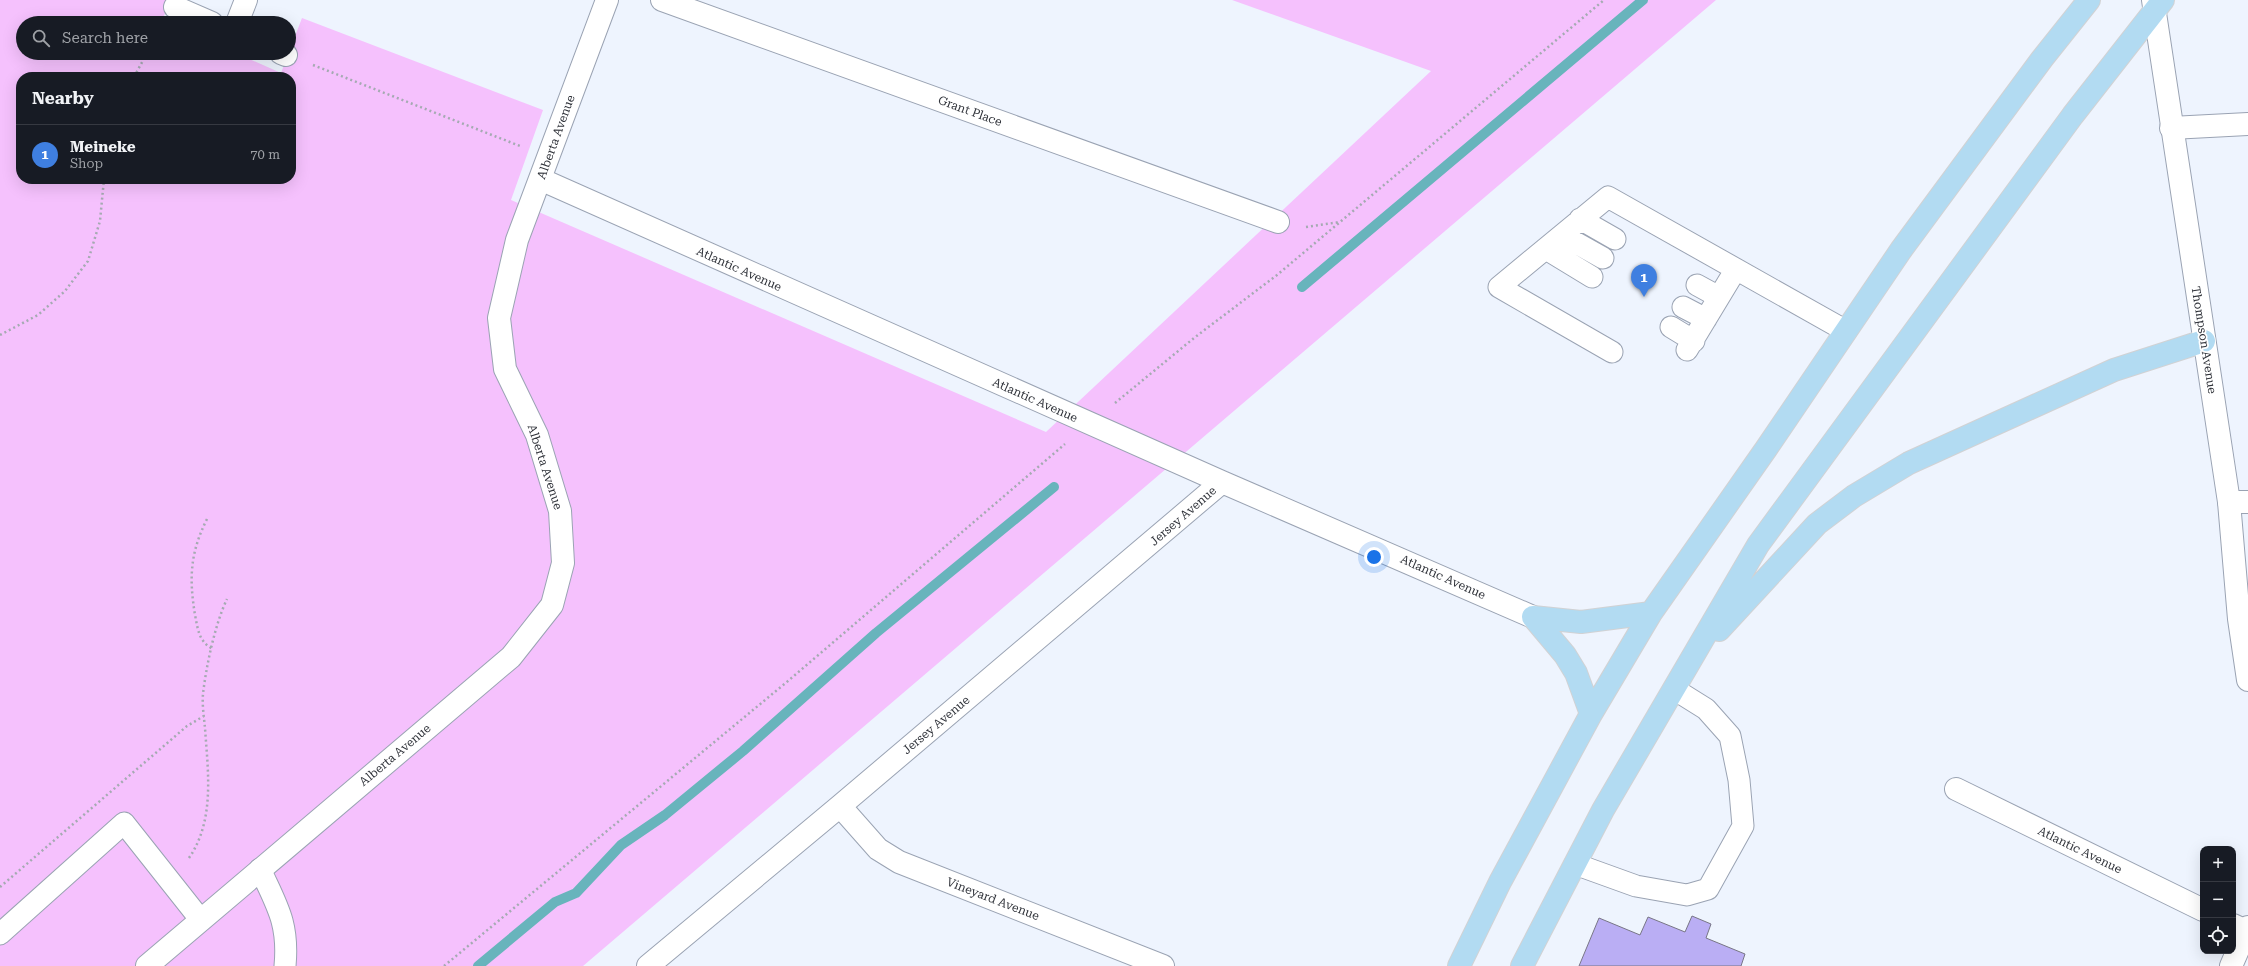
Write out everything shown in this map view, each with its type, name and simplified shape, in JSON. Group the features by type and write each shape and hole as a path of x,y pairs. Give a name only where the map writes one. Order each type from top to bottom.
{"highway":[{"path":"1458,966 1500,882 1591,714 1651,613 1901,250 2042,59 2088,0"},
{"path":"1522,966 1603,810 1758,545 2073,115 2157,4"},
{"path":"1691,660 1817,524 1854,496 1909,462 2114,370 2204,341"},
{"path":"1533,617 1581,622 1651,613"},
{"path":"1533,617 1566,655 1576,673 1591,714"}],"street":[{"path":"240,16 246,0"},
{"name":"Alberta Avenue","path":"147,966 200,919 511,657 552,605 563,563 560,511 537,435 505,368 499,318 517,240 607,0"},
{"name":"Grant Place","path":"662,0 1278,222"},
{"name":"Thompson Avenue","path":"2157,4 2172,128 2204,341 2238,502 2239,619 2248,680"},
{"path":"175,7 196,16"},
{"path":"2172,128 2248,124"},
{"name":"Atlantic Avenue","path":"540,179 1222,482 1533,617"},
{"name":"Jersey Avenue","path":"648,966 840,806 1222,482"},
{"name":"Atlantic Avenue","path":"1956,789 2200,909"},
{"name":"Vineyard Avenue","path":"840,806 878,849 900,862 1163,966"},
{"path":"2231,966 2242,928"}],"lane":[{"path":"1612,352 1499,287 1608,197 1846,331"},
{"path":"1580,220 1615,238"},
{"path":"1562,235 1603,258"},
{"path":"1546,249 1592,277"},
{"path":"1671,327 1690,345 1736,269"},
{"path":"1697,284 1720,297"},
{"path":"1683,307 1706,319"},
{"path":"1575,864 1636,886 1687,895 1708,889 1743,826 1740,780 1730,736 1706,709 1674,689"},
{"path":"0,934 124,823 200,919"},
{"path":"260,869 282,917 286,935 285,966"}],"path":[{"path":"1109,408 1341,222 1604,0"},
{"path":"296,59 548,157"},
{"path":"137,72 143,60"},
{"path":"0,335 38,315 65,291 88,260 100,221 104,184"},
{"path":"1278,222 1298,227 1319,226 1341,222"},
{"path":"444,966 788,681 1068,442"},
{"path":"207,518 198,538 190,586 198,631 203,644 213,649"},
{"path":"172,883 198,845 206,820 209,783 203,695 220,613 226,599"},
{"path":"0,887 187,726 204,716"}],"shaded area":[{"path":"0,0 171,0 164,16 16,16 16,60 252,60 279,72 16,72 16,184 296,184 296,72 281,72 286,60 296,60 296,34 302,18 543,110 511,200 1046,432 1431,71 1232,0 1716,0 583,966 0,966"}],"building":[{"path":"1692,916 1711,924 1706,938 1745,954 1741,966 1579,966 1599,918 1640,935 1648,917 1685,932"}],"waterway":[{"path":"1302,287 1643,0"},
{"path":"478,966 555,902 576,893 621,845 665,815 743,751 876,633 1054,487"}],"place":[{"name":"Meineke","path":"1644,297"}]}
